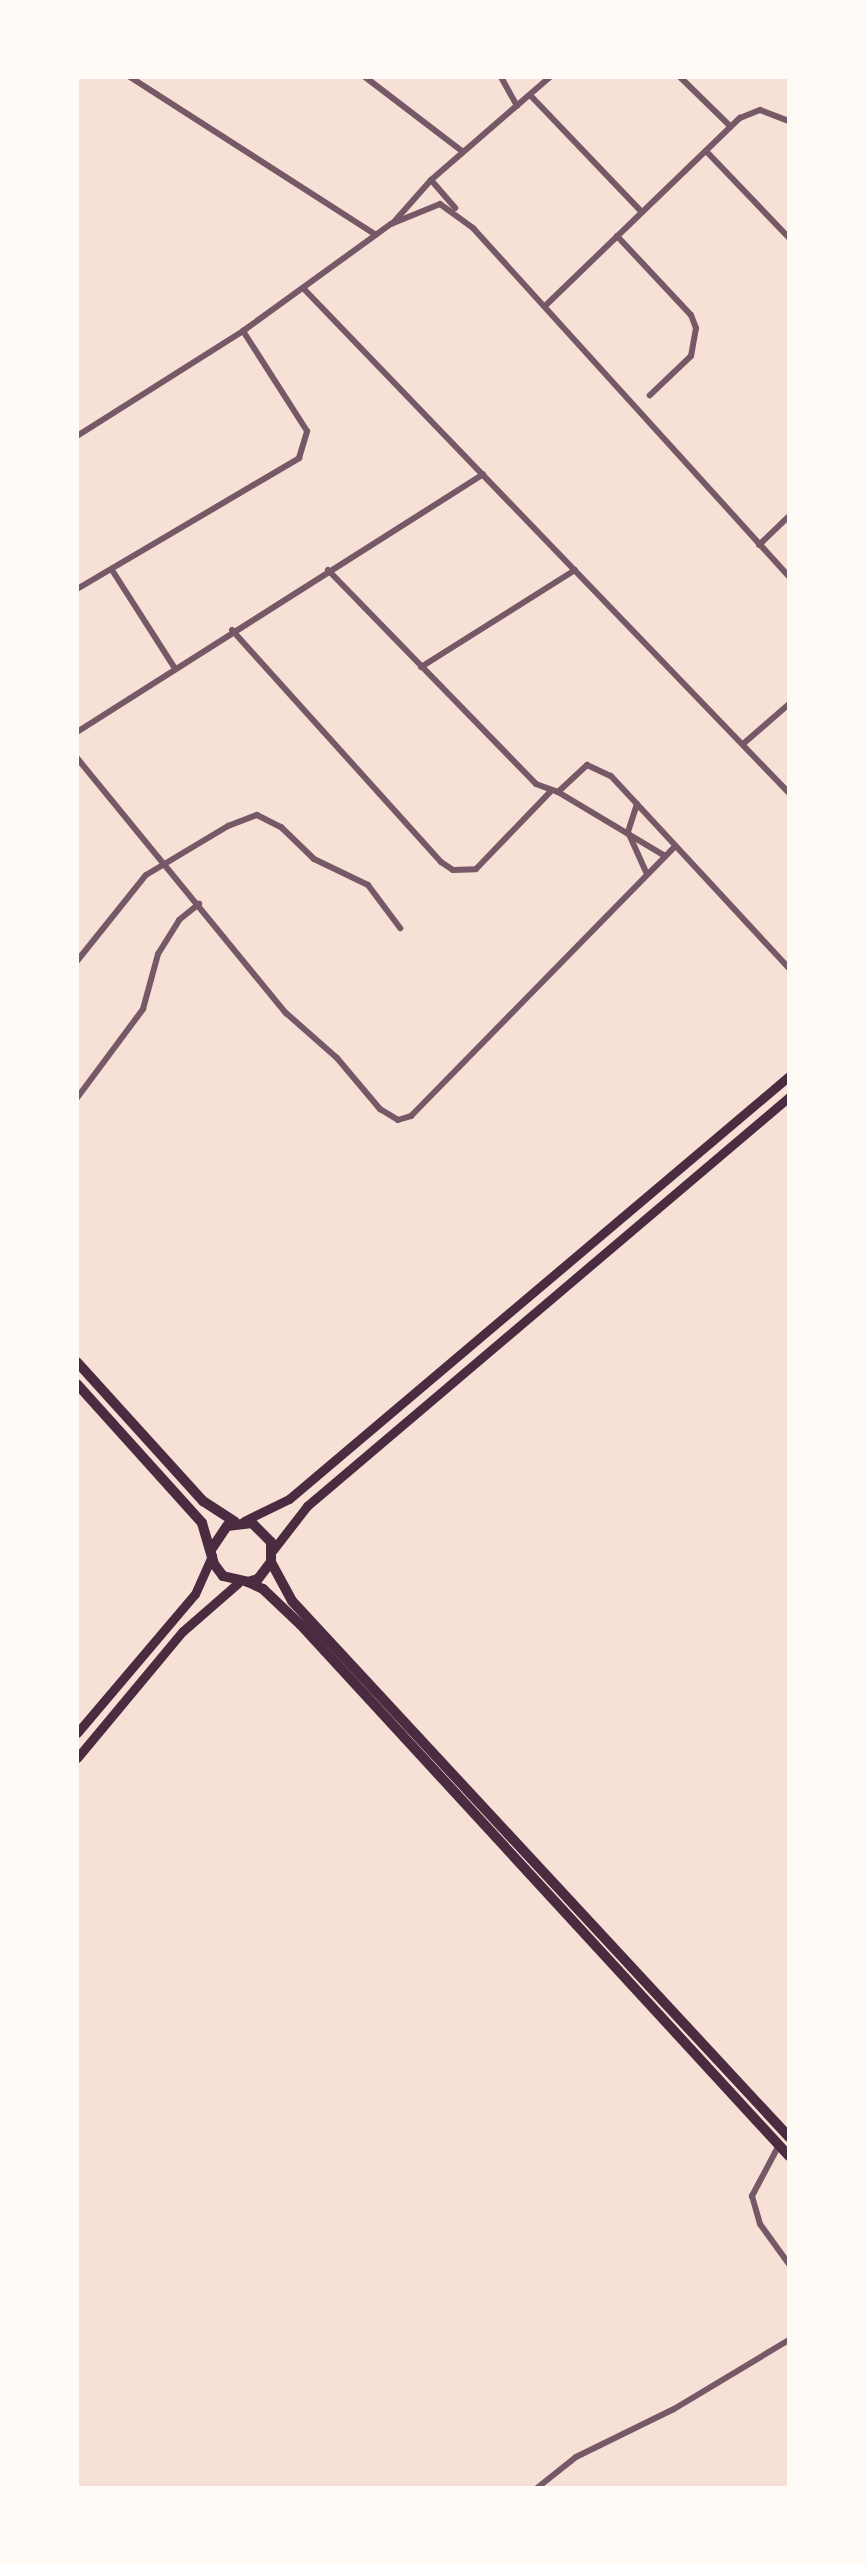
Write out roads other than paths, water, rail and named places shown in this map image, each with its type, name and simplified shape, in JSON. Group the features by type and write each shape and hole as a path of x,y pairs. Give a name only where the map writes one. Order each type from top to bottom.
{"highway":[{"path":"77,1362 203,1502 240,1522 260,1527 273,1550 271,1562 258,1579 243,1583"},
{"path":"77,1384 202,1523 218,1571 264,1589 293,1616 789,2156"},
{"path":"212,1552 219,1531 240,1522"},
{"path":"271,1562 292,1601 789,2137"}],"main road":[{"path":"240,1522 289,1499 789,1076"},
{"path":"273,1550 307,1506 789,1097"},
{"path":"77,1733 195,1594 212,1552"},
{"path":"77,1758 183,1631 243,1583"}],"street":[{"path":"130,77 376,235"},
{"path":"365,77 463,152"},
{"path":"501,77 517,106"},
{"path":"77,436 243,331 391,224 430,180 550,77"},
{"path":"680,77 731,127"},
{"path":"530,94 642,212"},
{"path":"545,306 731,127 760,110 789,121"},
{"path":"706,151 789,238"},
{"path":"430,180 789,576"},
{"path":"391,224 440,204 463,218"},
{"path":"617,236 691,315 696,328 691,356 650,395"},
{"path":"304,289 789,793"},
{"path":"77,589 299,458 307,431 243,331"},
{"path":"77,732 232,630 482,474"},
{"path":"759,545 789,516"},
{"path":"112,570 174,667"},
{"path":"328,570 524,773 550,793"},
{"path":"421,667 575,570"},
{"path":"232,630 441,862 453,870 476,869 550,793 558,792 587,765 611,776 789,968"},
{"path":"743,744 789,704"},
{"path":"77,758 167,864 286,1013 337,1058 380,1109 398,1120 411,1116 674,847"},
{"path":"558,792 665,856"},
{"path":"637,804 628,832 647,874"},
{"path":"77,961 146,875 228,826 257,815 268,818 314,859 368,886 400,928"},
{"path":"77,1098 143,1009 158,954 179,920 199,904"},
{"path":"779,2146 752,2196 760,2224 789,2264"},
{"path":"537,2488 576,2457 674,2409 789,2340"}]}
